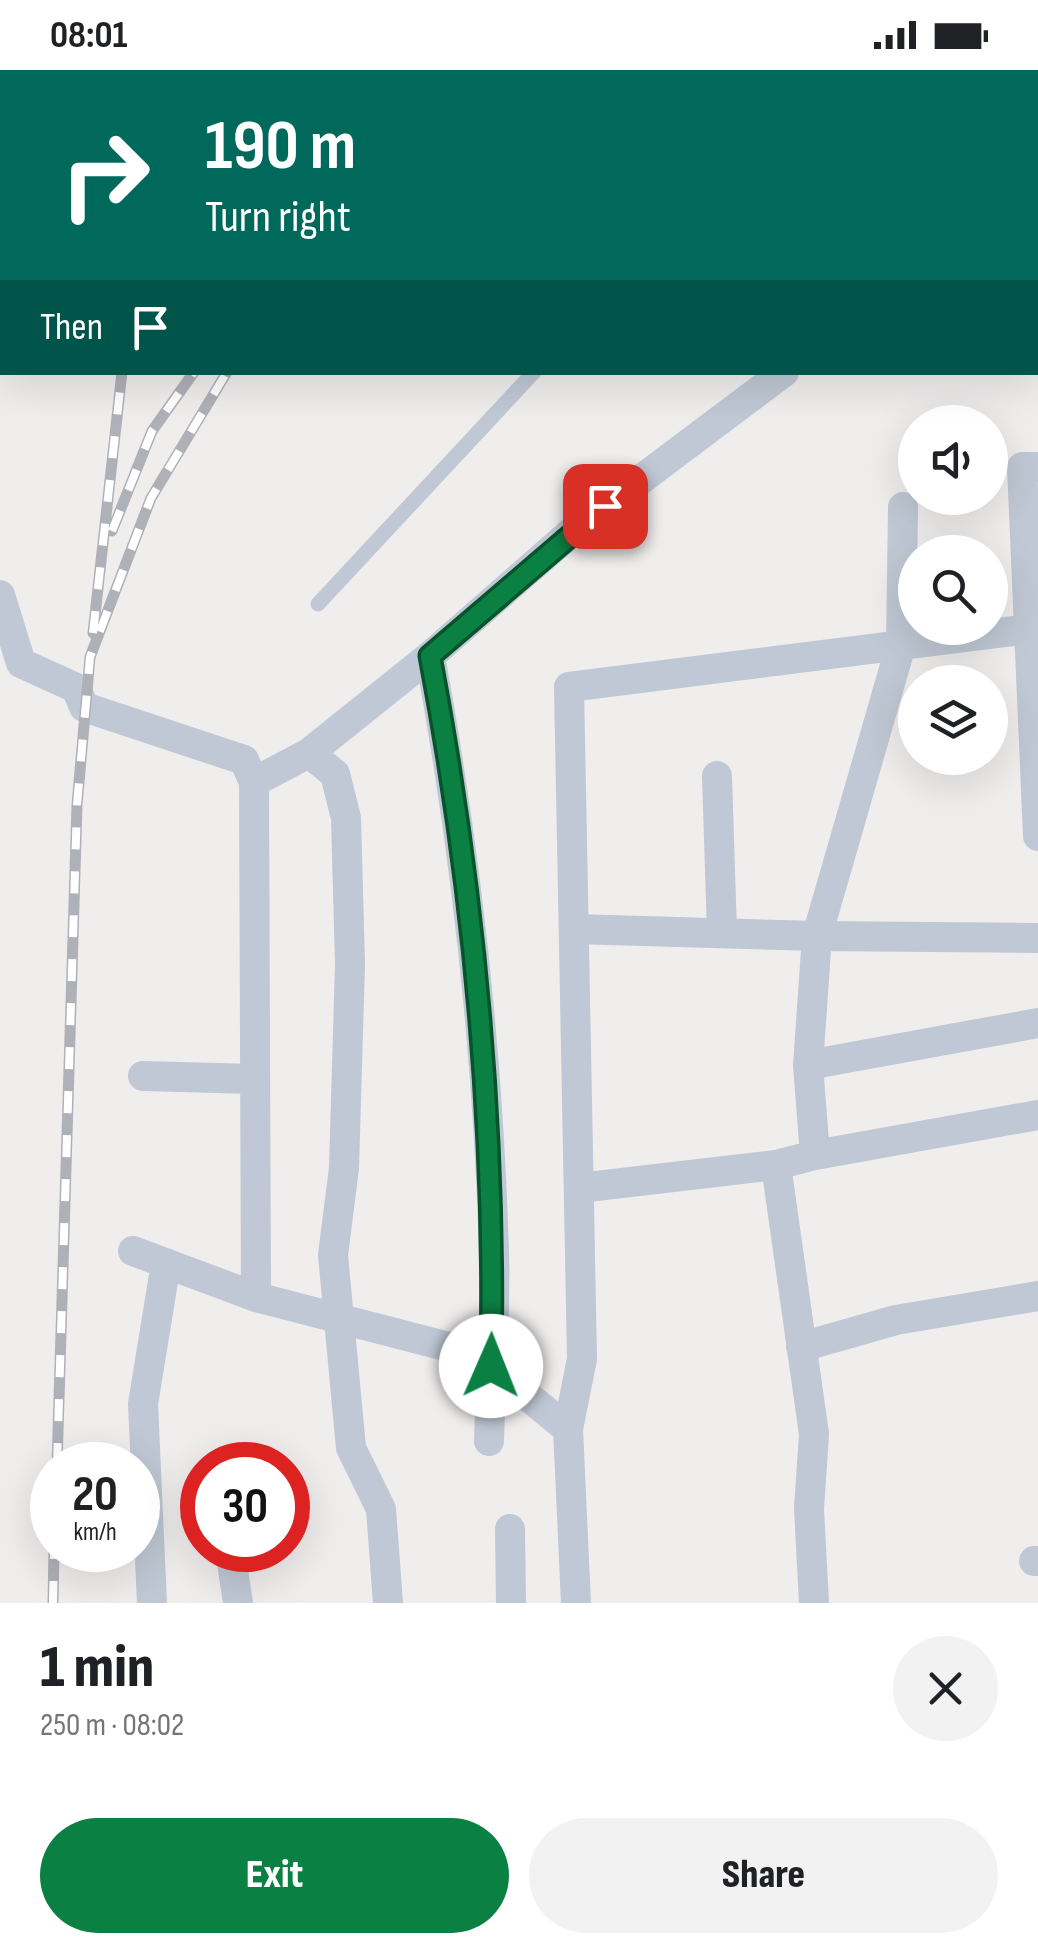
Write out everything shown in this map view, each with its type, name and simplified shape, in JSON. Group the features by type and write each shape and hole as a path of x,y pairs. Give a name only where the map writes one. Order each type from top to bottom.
{"street":[{"path":"254,782 309,754 430,656 575,529 780,375"},
{"path":"1038,467 1022,467 1038,836"},
{"path":"815,1154 808,1065 817,936 901,646 903,515"},
{"path":"0,594 21,663 76,688 84,707 244,760 254,782 256,1297"},
{"path":"576,1603 568,1429 582,1359 569,687 1029,630"},
{"path":"430,656 460,817 494,1252 489,1440"},
{"path":"309,754 335,774 346,818 350,964 344,1168 333,1255 351,1448 380,1509 388,1603"},
{"path":"717,776 722,933"},
{"path":"574,929 1038,938"},
{"path":"808,1065 1038,1023"},
{"path":"142,1076 255,1079"},
{"path":"578,1188 776,1165 815,1154 1038,1115"},
{"path":"776,1165 801,1347 813,1476 814,1603"},
{"path":"134,1251 256,1297 476,1354 568,1429"},
{"path":"152,1603 143,1404 166,1263"},
{"path":"801,1347 896,1320 1038,1296"},
{"path":"510,1529 511,1603"},
{"path":"233,1572 238,1603"}],"lane":[{"path":"318,604 531,375"}],"railway":[{"path":"93,633 122,375"},
{"path":"112,531 152,431 192,375"},
{"path":"58,1442 77,805 90,657 151,498 225,375"},
{"path":"53,1603 54,1572"}],"route":[{"path":"491,1366 494,1252 460,817 430,656 605,506"}]}
